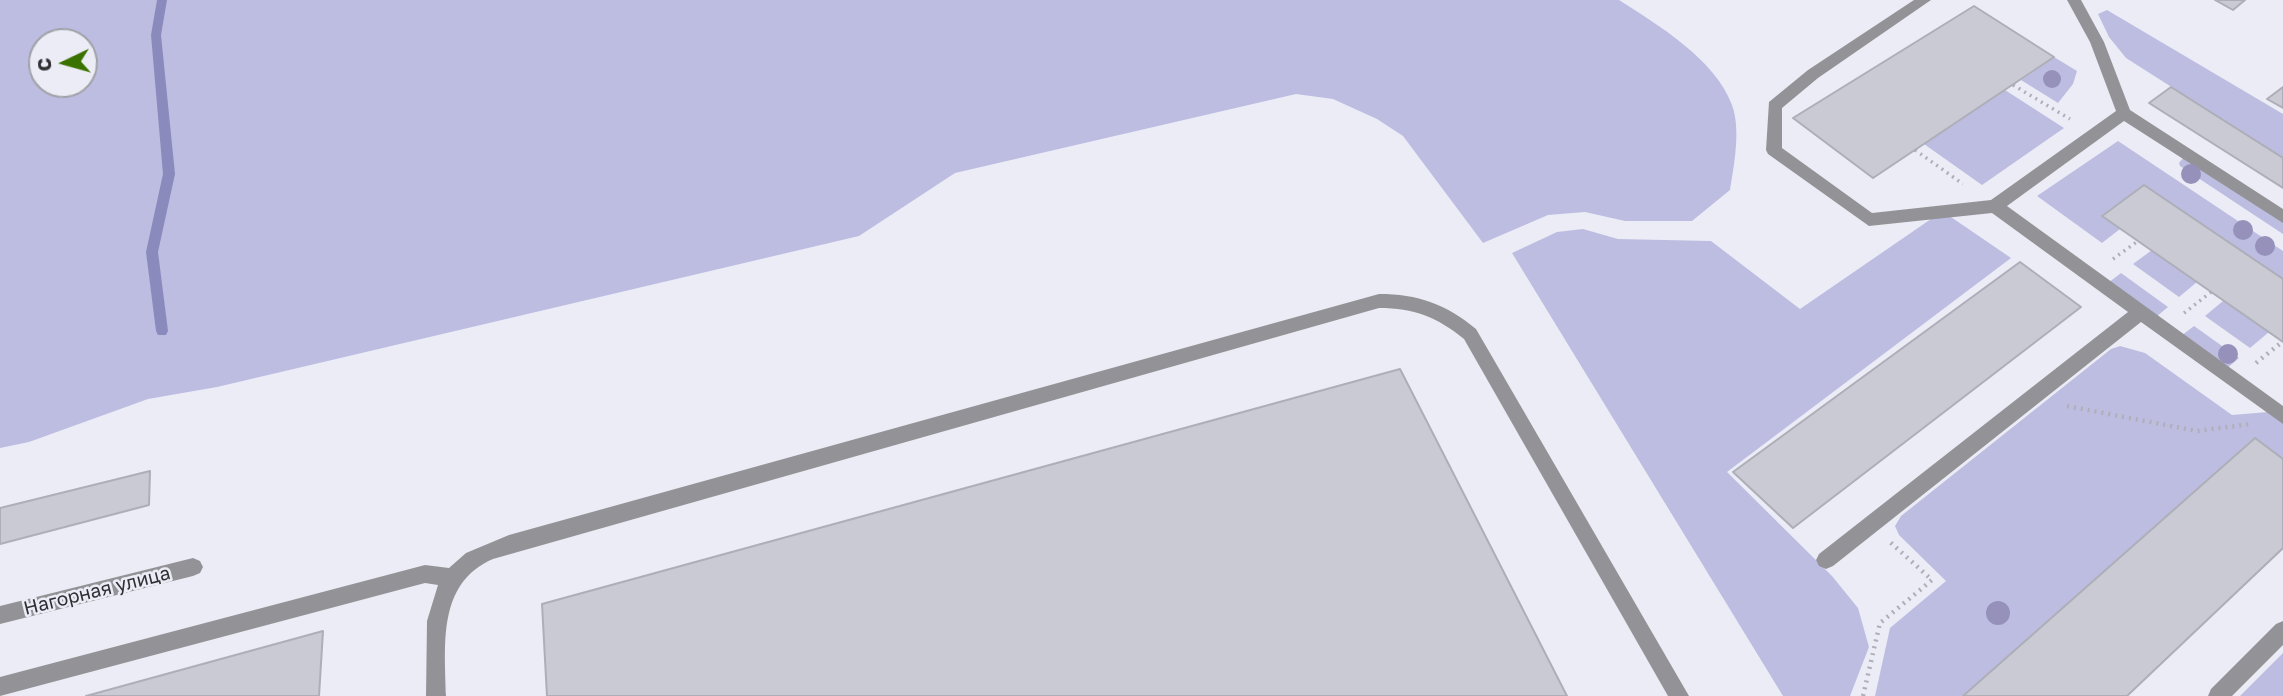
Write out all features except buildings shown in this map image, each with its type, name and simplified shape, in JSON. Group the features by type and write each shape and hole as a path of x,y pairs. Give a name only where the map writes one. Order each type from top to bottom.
{"street":[{"path":"1924,0 1812,74 1774,106 1774,150 1869,220 1995,206 2124,113"},
{"path":"2074,0 2097,42 2124,113 2283,217"},
{"path":"1995,206 2283,416"},
{"path":"436,696 439,603 451,577 473,559 509,544 1379,300 1426,304 1447,314 1470,334 1679,696"},
{"path":"1826,560 2141,312"},
{"name":"Нагорная улица","path":"0,615 193,567"},
{"path":"0,687 425,575 451,577"},
{"path":"2218,696 2283,631"}],"path":[{"path":"2013,85 2094,135"},
{"path":"1915,150 1995,206"},
{"path":"2029,399 2197,431 2259,423"},
{"path":"1863,696 1880,623 1932,580 1870,525"}],"shaded area":[{"path":"0,0 1619,0 1667,32 1699,58 1724,88 1735,115 1736,148 1730,190 1692,221 1625,221 1585,212 1548,215 1483,243 1403,136 1377,119 1333,99 1296,94 955,173 859,236 217,387 148,399 29,442 0,448"},
{"path":"2107,10 2283,114 2283,158 2126,58 2109,37 2098,14"},
{"path":"2054,57 2077,71 2073,84 2058,103 2021,80"},
{"path":"2005,90 2064,128 1982,185 1924,144"},
{"path":"2118,141 2283,251 2283,279 2144,185 2102,215 2120,229 2102,243 2037,196"},
{"path":"2183,158 2283,221 2283,234 2180,166"},
{"path":"1948,215 2011,258 1727,472 1832,576 1858,608 1869,647 1850,696 1783,696 1512,253 1557,232 1583,229 1618,239 1711,241 1800,309 1931,219"},
{"path":"2152,250 2197,282 2179,297 2133,264"},
{"path":"2121,273 2168,307 2156,317 2108,283"},
{"path":"2223,301 2269,332 2250,348 2205,316"},
{"path":"2194,326 2239,358 2226,369 2181,336"},
{"path":"2120,346 2145,353 2232,415 2268,412 2283,423 2283,459 2254,438 1963,696 1875,696 1890,628 1946,581 1899,535 1895,526 1901,516 2111,349"},
{"path":"2283,653 2283,696 2240,696"}],"waterway":[{"path":"162,0 156,35 169,174 152,252 162,331"}]}
